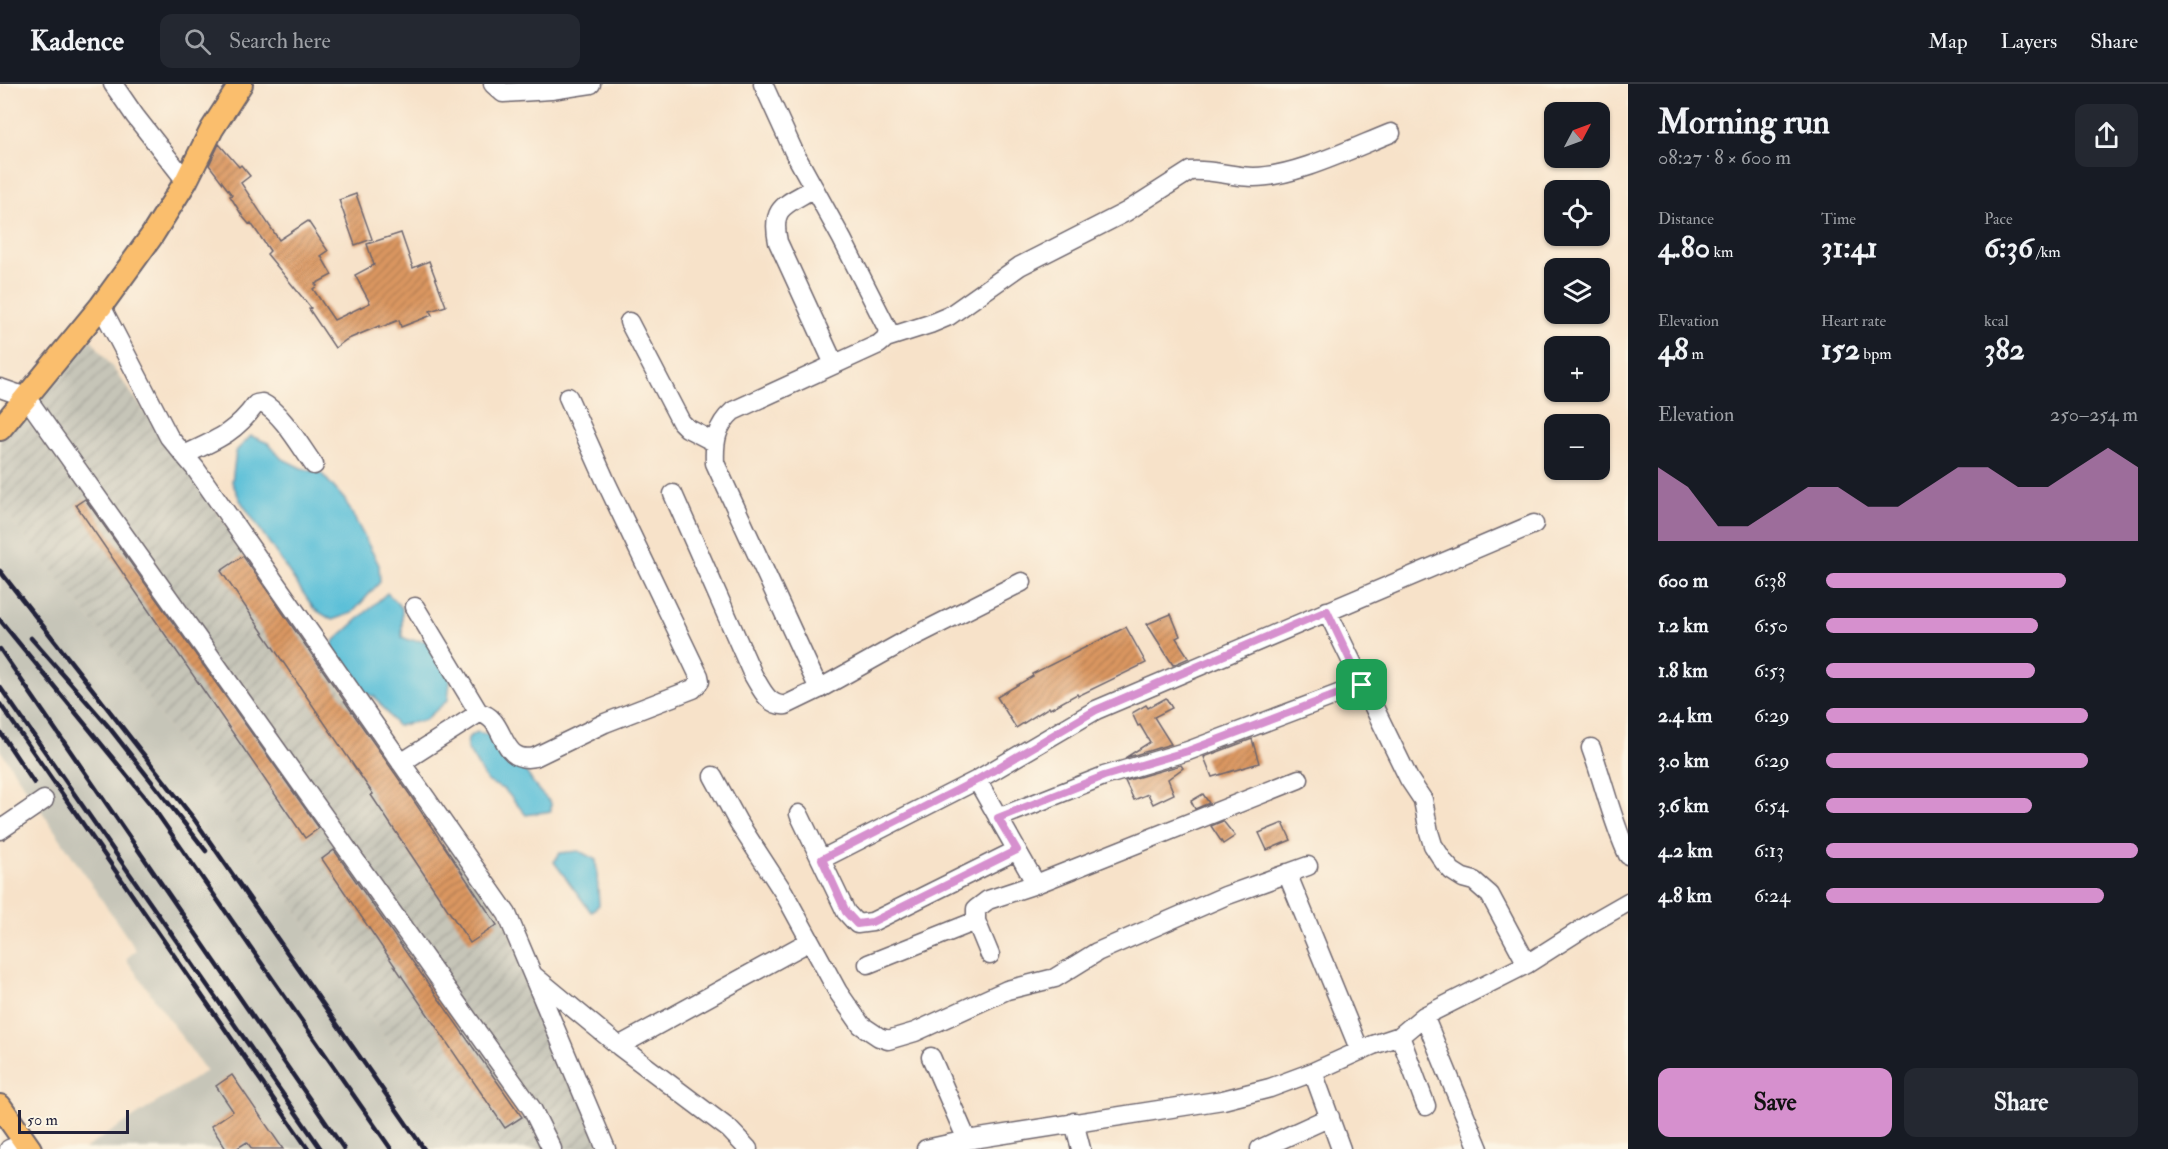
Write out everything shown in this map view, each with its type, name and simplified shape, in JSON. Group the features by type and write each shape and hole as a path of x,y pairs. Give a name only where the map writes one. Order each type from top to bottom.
{"main road":[{"path":"0,429 101,306 151,237 186,180 212,129 241,84"},
{"path":"0,1106 21,1147"}],"street":[{"path":"113,84 135,116 186,180"},
{"path":"493,84 503,93 591,84"},
{"path":"763,84 795,152 888,330 886,338"},
{"path":"819,689 715,464 714,442 719,426 733,411 879,344 886,338 949,316 1020,266 1126,212 1190,171 1202,170 1254,177 1272,176 1294,171 1391,133"},
{"path":"814,188 781,208 774,226 778,242 834,363"},
{"path":"101,306 169,437 184,455 507,914 606,1149"},
{"path":"629,322 681,422 687,428 714,442"},
{"path":"0,388 26,397 532,1109 552,1149"},
{"path":"401,763 479,713 486,714 493,720 508,748 518,757 525,759 535,757 605,723 693,689 700,681 568,397"},
{"path":"184,455 225,436 244,421 256,404 262,403 279,417 314,465"},
{"path":"674,494 753,675 764,694 774,704 780,706 819,689 905,641 1022,582"},
{"path":"822,859 977,780 1096,710 1534,524"},
{"path":"415,607 479,713"},
{"path":"1327,611 1409,779 1423,800 1428,832 1433,845 1452,871 1463,878 1474,881 1490,895 1527,964"},
{"path":"998,818 1104,776 1188,751 1362,685"},
{"path":"1590,748 1603,780 1618,834 1628,855"},
{"path":"714,776 738,822 784,893 838,992 861,1025 888,1040 915,1032 1007,990 1055,978 1096,952 1225,896 1308,866"},
{"path":"990,955 975,921 976,909 988,900 1036,884 1299,779"},
{"path":"977,780 1036,884"},
{"path":"0,830 44,800"},
{"path":"799,814 846,912 857,924 872,922 1017,850"},
{"path":"1287,873 1360,1051"},
{"path":"926,1149 1074,1122 1223,1100 1270,1088 1400,1036 1424,1016 1527,964 1628,902"},
{"path":"868,964 975,921"},
{"path":"619,1046 810,941"},
{"path":"530,972 619,1046 729,1130 748,1149"},
{"path":"1424,1016 1479,1149"},
{"path":"1400,1036 1426,1106"},
{"path":"931,1057 967,1140"},
{"path":"1313,1072 1341,1149"},
{"path":"1260,1149 1330,1117"},
{"path":"1074,1122 1081,1149"}],"shaded area":[{"path":"91,339 176,453 504,919 608,1149 462,1149 107,640 0,506 0,429"},
{"path":"0,506 107,640 462,1149 84,1149 206,1071 126,959 136,950 0,750"}],"water":[{"path":"251,436 268,443 281,458 301,468 321,473 345,500 379,565 380,582 352,613 332,620 314,609 240,500 232,482 236,451"},
{"path":"387,593 402,608 402,637 409,640 429,641 451,673 448,700 425,720 397,726 375,697 356,690 334,661 333,642"},
{"path":"477,732 490,735 512,762 522,766 538,790 551,803 551,811 526,815 505,790 487,781 467,748 468,738"},
{"path":"579,851 596,860 599,905 591,912 554,862 560,853"}],"building":[{"path":"219,144 250,176 241,183 279,240 308,221 328,251 321,256 332,275 315,284 317,286 313,289 334,320 370,303 355,275 374,265 367,244 401,233 413,268 429,261 446,306 430,311 432,315 401,327 399,320 379,328 379,326 346,340 335,348 309,309 311,308 267,254 270,251 251,223 249,224 243,217 230,196 232,195 209,165"},
{"path":"356,194 372,239 355,245 339,200"},
{"path":"85,499 319,828 305,838 76,505"},
{"path":"243,556 410,795 497,925 470,943 371,795 373,794 221,571"},
{"path":"1171,614 1180,636 1176,638 1189,658 1173,665 1147,624"},
{"path":"1126,627 1146,663 1078,696 1077,694 1050,709 1049,707 1016,728 997,697 1033,676 1032,674"},
{"path":"1166,698 1172,708 1154,717 1171,744 1125,758 1150,742 1132,713 1146,705 1148,708"},
{"path":"1252,739 1259,763 1212,777 1204,757"},
{"path":"1181,765 1183,768 1168,779 1174,794 1153,804 1148,794 1134,800 1125,781"},
{"path":"1203,794 1209,803 1195,809 1191,801"},
{"path":"1223,821 1235,836 1223,844 1211,826"},
{"path":"1283,823 1291,840 1267,850 1259,833"},
{"path":"334,850 522,1117 505,1128 322,859"},
{"path":"232,1075 283,1149 252,1149 247,1142 236,1149 226,1149 211,1126 233,1111 216,1086"}],"railway":[{"path":"0,571 194,819 424,1149"},
{"path":"0,620 152,806 391,1149"},
{"path":"31,638 108,726 206,851"},
{"path":"0,649 344,1149"},
{"path":"0,687 321,1149"},
{"path":"0,704 308,1149"},
{"path":"0,732 34,783"}],"route":[{"path":"1327,611 1362,685 1188,751 1104,776 998,818 1017,850 872,922 857,924 846,912 822,859 977,780 1096,710 1327,611"}]}
